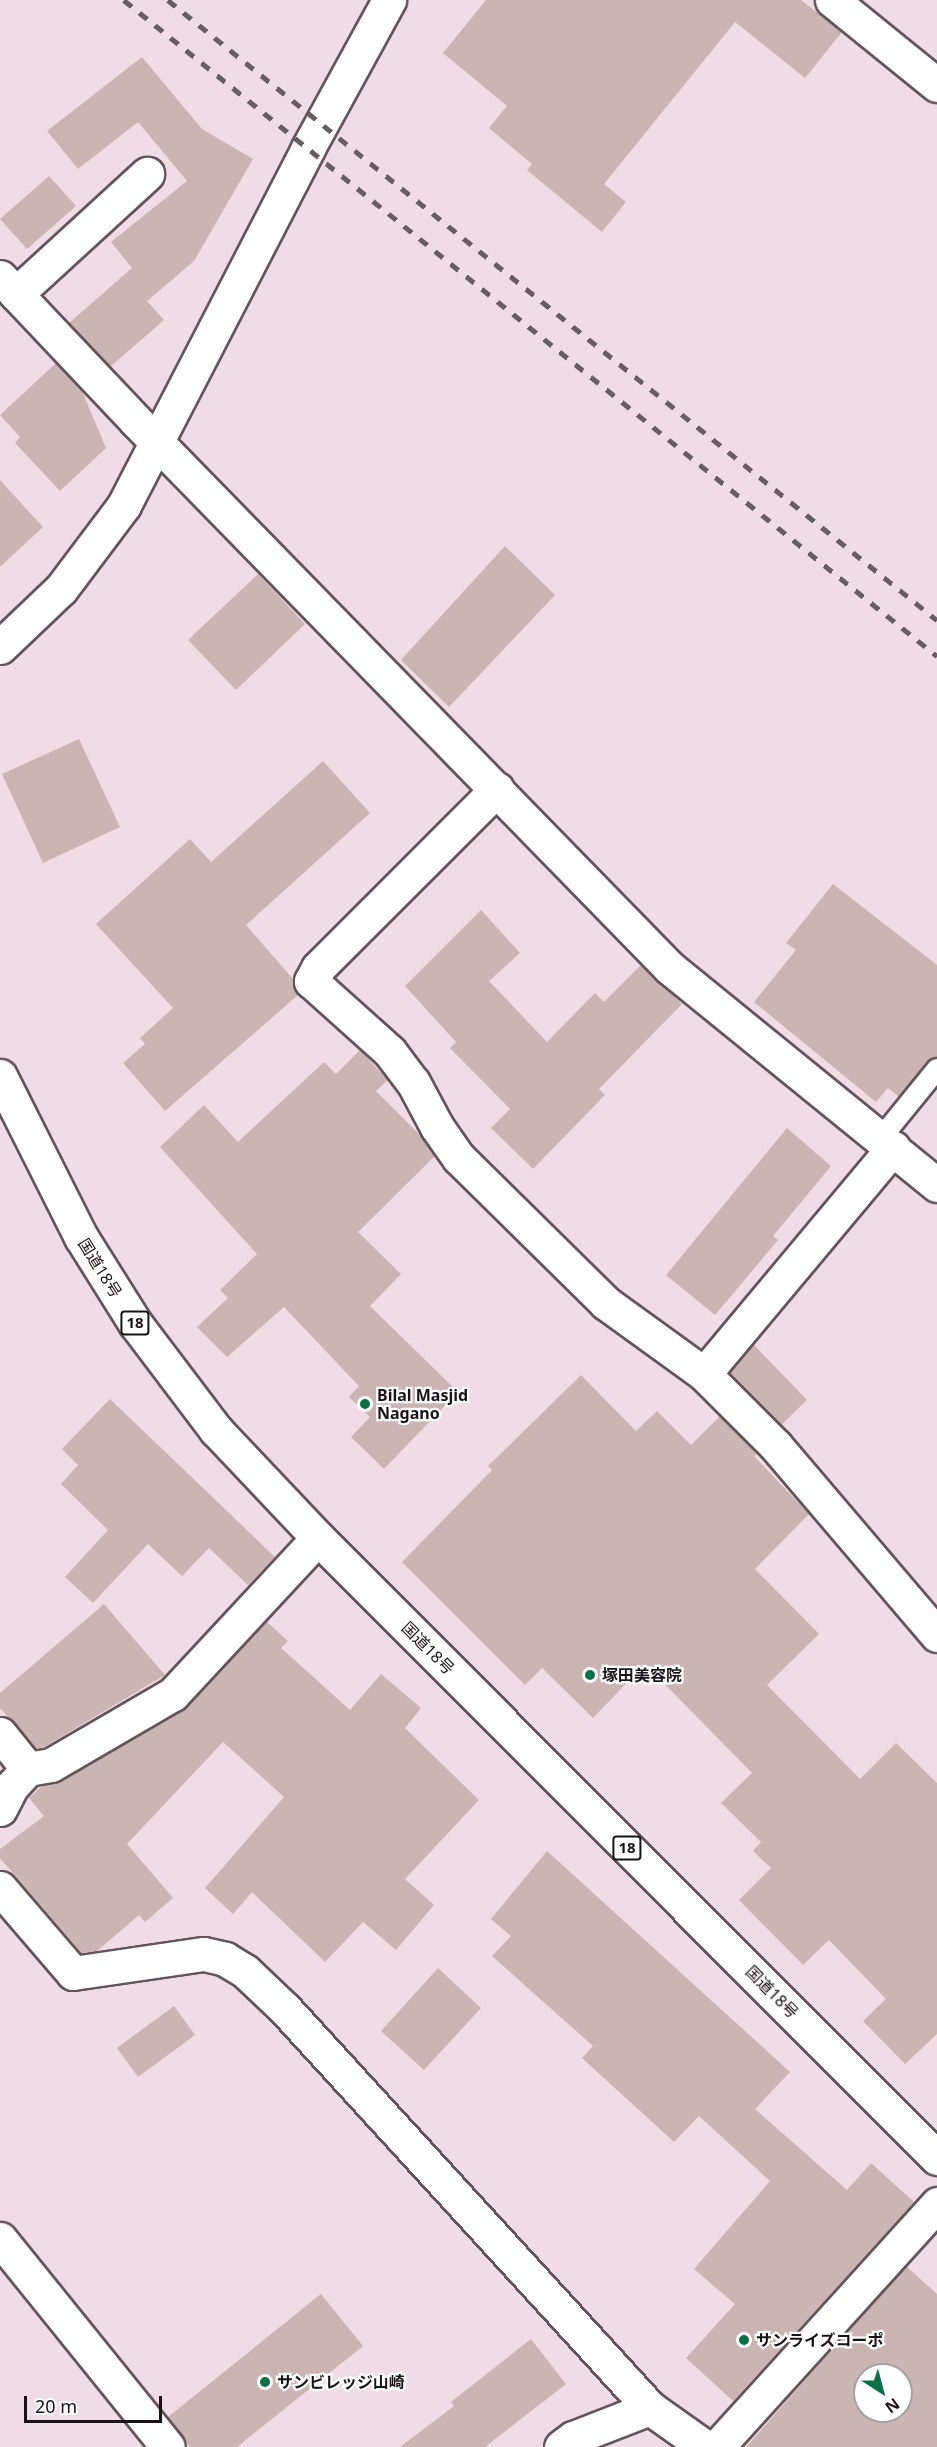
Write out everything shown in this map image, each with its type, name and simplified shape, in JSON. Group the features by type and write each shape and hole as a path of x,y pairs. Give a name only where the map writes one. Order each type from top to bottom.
{"main road":[{"path":"0,647 61,589 96,547 158,442 308,148 389,0"},
{"path":"832,0 937,85"},
{"path":"147,174 8,285 670,968 937,1185"},
{"path":"496,789 318,968 311,981 390,1052 413,1082 437,1127 459,1158 606,1302 704,1374 776,1446 937,1635"},
{"name":"国道18号","path":"0,1077 81,1237 135,1323 216,1430 318,1538 937,2158"},
{"path":"704,1374 887,1143"},
{"path":"0,1809 11,1787 28,1769 51,1765 173,1694 318,1538"},
{"path":"0,1734 28,1769"},
{"path":"3,1898 73,1973 204,1954 225,1959 245,1971 285,2009 650,2408 705,2447"},
{"path":"717,2447 937,2204"},
{"path":"0,2239 168,2447"},
{"path":"561,2447 573,2438 650,2408"}],"lane":[{"path":"887,1143 937,1069"}],"building":[{"path":"486,0 801,0 842,32 805,78 735,22 604,184 626,202 602,232 527,170 532,164 489,128 507,106 443,53"},
{"path":"142,57 202,129 253,159 194,261 147,301 164,320 110,367 69,323 132,268 111,242 187,181 138,122 78,169 47,131"},
{"path":"49,176 76,206 27,249 0,219"},
{"path":"56,363 82,391 106,448 60,491 15,443 20,437 0,415"},
{"path":"0,480 43,527 0,567"},
{"path":"505,546 555,595 449,707 401,660"},
{"path":"258,574 305,624 236,690 188,640"},
{"path":"79,739 120,827 43,863 2,774"},
{"path":"323,761 370,813 246,925 293,979 298,995 165,1111 123,1063 145,1044 140,1038 173,1008 96,924 190,839 211,862"},
{"path":"833,884 937,965 937,1057 928,1061 899,1097 888,1088 876,1102 754,1002 796,950 786,943"},
{"path":"481,910 520,953 489,981 547,1042 595,993 604,1002 641,965 682,1004 599,1089 605,1095 533,1169 491,1128 510,1109 450,1048 456,1042 405,986"},
{"path":"360,1050 388,1080 376,1091 420,1135 435,1156 358,1232 401,1274 370,1306 458,1392 384,1469 351,1437 370,1417 349,1397 359,1386 284,1307 227,1357 197,1327 228,1298 220,1290 257,1254 160,1147 204,1105 238,1142 324,1062 336,1074"},
{"path":"787,1128 831,1166 773,1236 778,1240 715,1315 666,1275"},
{"path":"753,1344 807,1400 781,1425 730,1373"},
{"path":"581,1375 636,1431 657,1411 691,1445 720,1416 757,1454 754,1456 809,1514 755,1569 819,1634 767,1685 860,1779 896,1743 937,1783 937,2034 905,2064 863,2021 886,1999 829,1940 803,1965 739,1900 771,1868 753,1851 761,1842 721,1803 752,1773 645,1664 593,1718 542,1668 525,1685 402,1562 492,1470 488,1466"},
{"path":"110,1399 275,1557 248,1585 209,1548 182,1576 148,1544 93,1603 65,1577 108,1530 61,1484 78,1465 62,1449"},
{"path":"104,1604 165,1675 44,1747 36,1749 0,1708 0,1693"},
{"path":"266,1621 288,1641 281,1648 350,1710 381,1674 421,1708 405,1728 479,1800 405,1879 434,1905 396,1950 363,1922 325,1962 252,1892 233,1914 205,1888 284,1797 223,1742 127,1844 173,1898 145,1922 139,1915 97,1951 82,1953 0,1858 0,1849 44,1816 29,1798 43,1785 60,1781 183,1710"},
{"path":"547,1851 790,2072 755,2109 847,2190 871,2163 914,2202 733,2401 686,2358 735,2304 694,2269 770,2181 699,2116 674,2142 582,2058 593,2046 492,1956 511,1936 491,1919"},
{"path":"438,1968 481,2008 424,2070 381,2031"},
{"path":"174,2006 195,2035 138,2077 117,2048"},
{"path":"906,2266 937,2294 937,2447 746,2447"},
{"name":"サンビレッジ山崎","path":"321,2294 363,2346 237,2447 190,2447 168,2417"},
{"path":"531,2339 566,2384 485,2447 400,2447 454,2406 451,2402"}],"railway":[{"path":"124,0 937,656"},
{"path":"168,0 937,620"}],"place":[{"name":"Bilal Masjid Nagano","path":"365,1404"},
{"name":"塚田美容院","path":"590,1675"},
{"name":"サンライズコーポ","path":"744,2340"},
{"name":"サンビレッジ山崎","path":"265,2382"}]}
